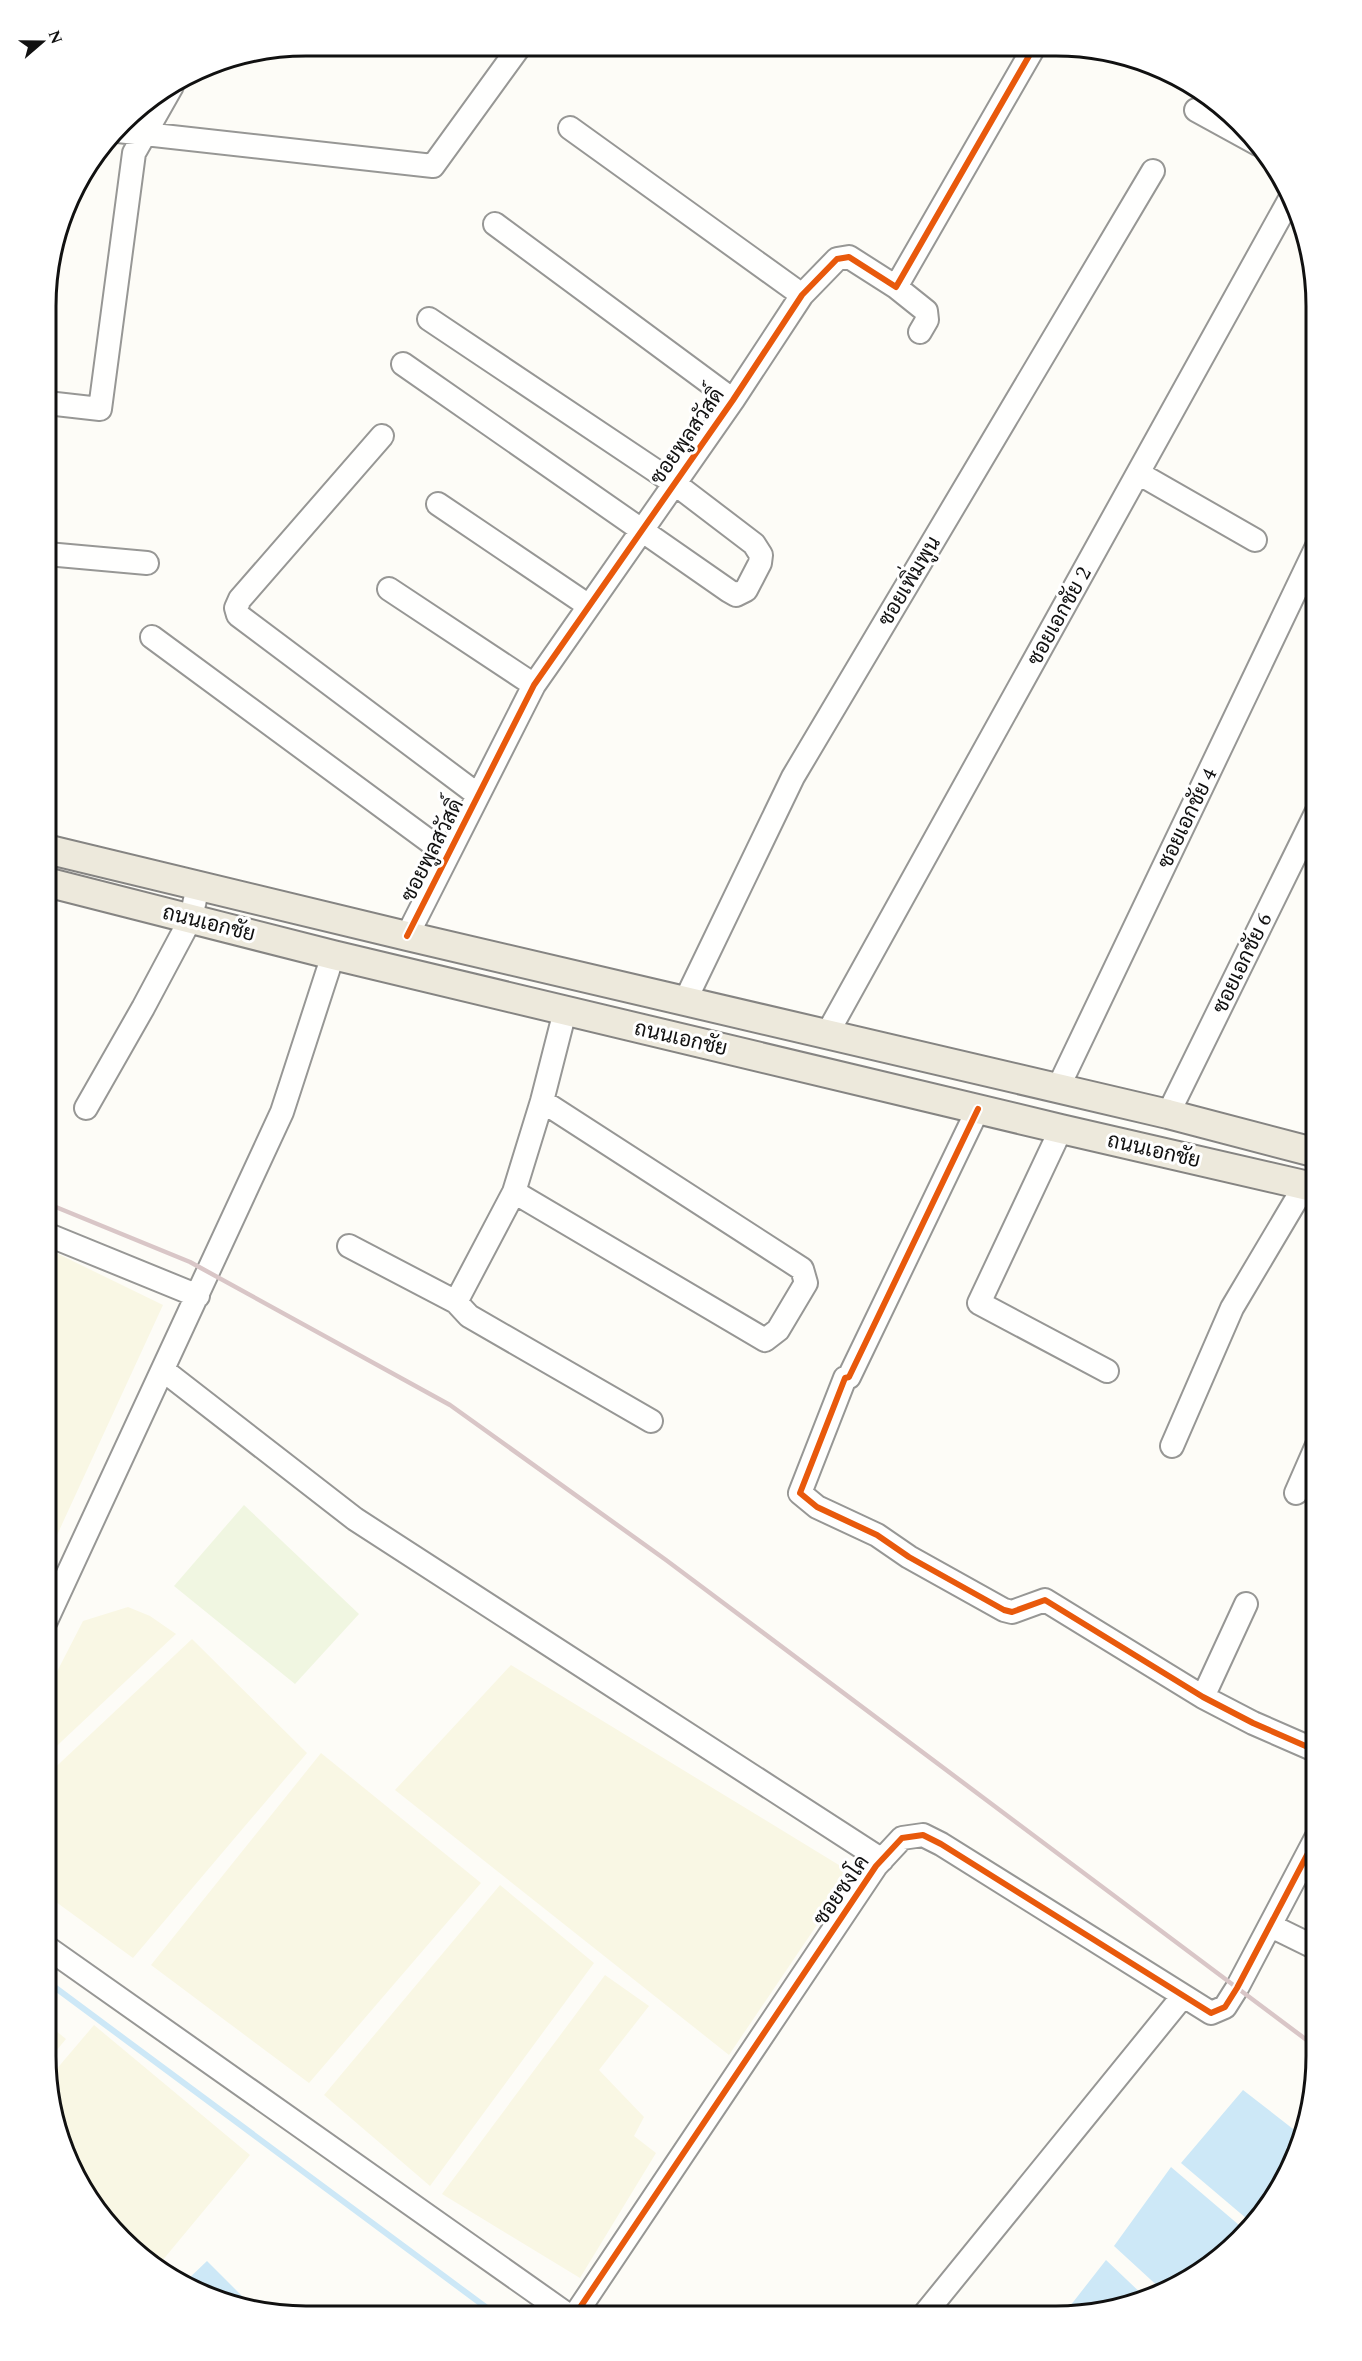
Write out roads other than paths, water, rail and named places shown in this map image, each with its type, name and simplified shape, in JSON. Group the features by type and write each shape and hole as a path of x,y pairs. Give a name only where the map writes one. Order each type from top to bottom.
{"main road":[{"name":"ถนนเอกชัย","path":"56,851 1057,1090 1306,1146"},
{"name":"ถนนเอกชัย","path":"56,884 566,1011 1306,1185"}],"street":[{"path":"127,131 433,166 513,56"},
{"path":"896,287 1030,56"},
{"path":"56,404 100,409 134,153 165,99"},
{"path":"1196,110 1235,132"},
{"path":"570,128 802,295"},
{"name":"ซอยเพิ่มพูน","path":"685,1001 793,777 1153,171"},
{"name":"ซอยเอกชัย 2","path":"827,1034 1286,207"},
{"path":"495,224 733,400"},
{"name":"ซอยพูลสวัสดิ์","path":"407,936 534,685 733,400 802,295 837,259 849,257 896,287 926,311 927,320 920,332"},
{"path":"403,364 729,591 736,595 746,590 760,563 761,555 754,544 674,483 429,319"},
{"path":"382,436 240,599 236,608 238,615 478,795"},
{"path":"1138,473 1255,540"},
{"path":"438,504 589,606"},
{"path":"56,555 147,563"},
{"name":"ซอยเอกชัย 4","path":"1057,1090 1306,569"},
{"path":"389,589 534,685"},
{"path":"152,637 448,855"},
{"name":"ซอยเอกชัย 6","path":"1168,1114 1306,833"},
{"path":"86,1108 143,1008 190,918 198,886"},
{"path":"56,1600 282,1112 333,955"},
{"path":"456,1302 514,1192 566,1011"},
{"path":"514,1192 765,1340 778,1329 806,1283 802,1269 542,1101"},
{"path":"978,1109 849,1377 845,1378 800,1493 817,1507 877,1535 909,1557 1004,1610 1012,1611 1045,1599 1203,1697 1253,1723 1306,1746"},
{"path":"1061,1129 979,1303 1107,1371"},
{"path":"1172,1446 1232,1308 1306,1194"},
{"path":"56,1238 198,1296"},
{"path":"349,1246 456,1302 469,1316 651,1421"},
{"path":"163,1370 355,1519 882,1860"},
{"path":"1296,1492 1306,1470"},
{"path":"1203,1697 1246,1604"},
{"name":"ซอยชงโค","path":"581,2306 882,1860 902,1838 923,1835 941,1844 1211,2013 1225,2007 1271,1926 1306,1875"},
{"path":"1271,1926 1306,1943"},
{"path":"56,1954 555,2306"},
{"path":"931,2306 1183,1996"}],"water":[{"path":"1243,2090 1295,2130 1281,2166 1255,2208 1246,2218 1181,2163"},
{"path":"1171,2167 1239,2225 1209,2254 1156,2284 1114,2246"},
{"path":"1106,2260 1139,2291 1105,2301 1071,2305"},
{"path":"207,2261 244,2298 225,2292 190,2277"}],"waterway":[{"path":"56,1988 484,2306"}],"railway":[{"path":"56,1207 190,1262 450,1405 666,1560 1306,2040"}]}
